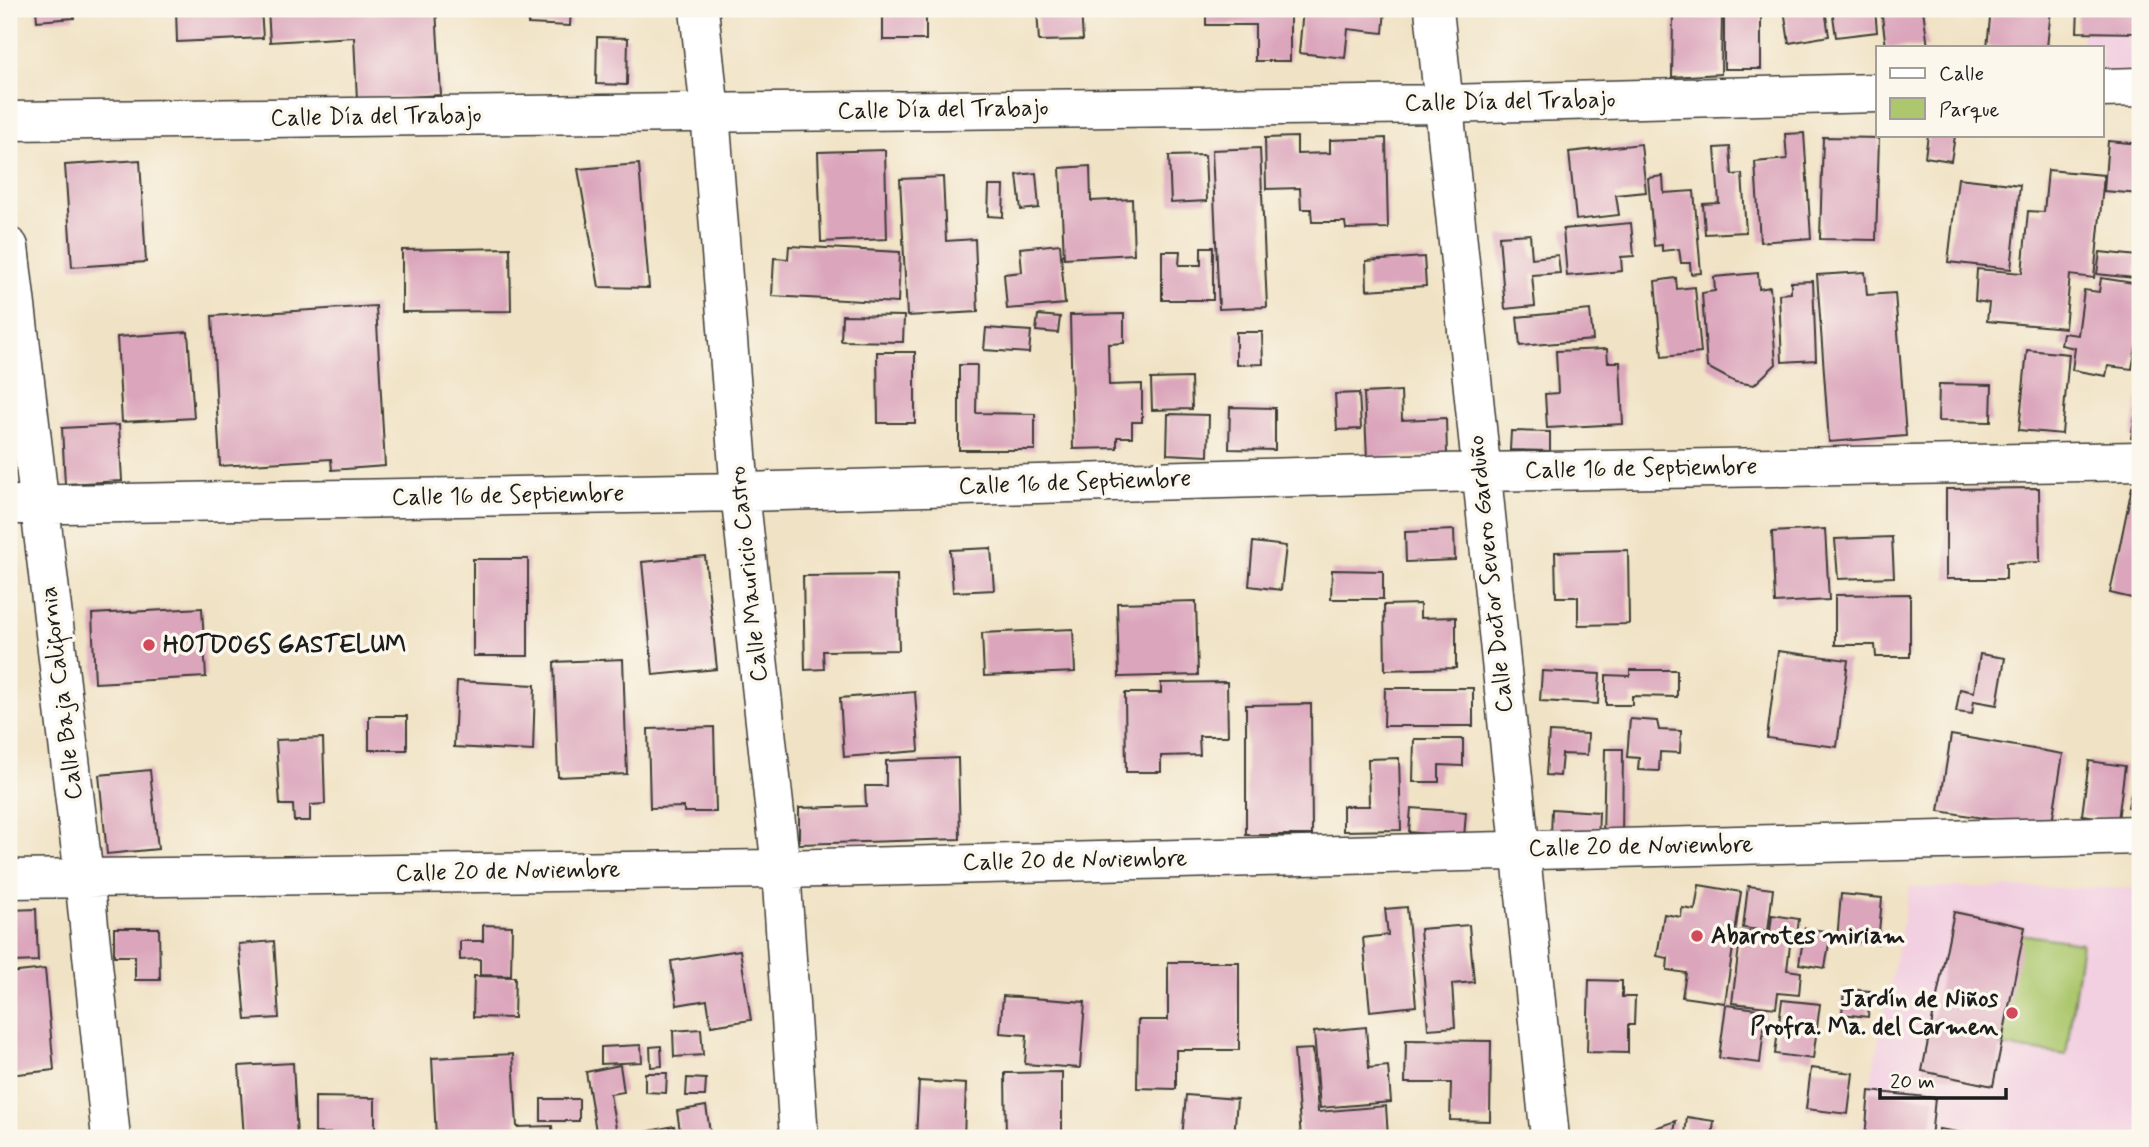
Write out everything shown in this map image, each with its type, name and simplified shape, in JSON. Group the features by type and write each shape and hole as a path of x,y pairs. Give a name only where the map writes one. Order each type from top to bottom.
{"street":[{"name":"Calle Mauricio Castro","path":"699,9 710,113 740,492 781,869 799,1138"},
{"name":"Calle Doctor Severo Garduño","path":"1434,9 1550,1138"},
{"path":"2104,88 2140,87"},
{"name":"Calle Día del Trabajo","path":"9,121 1444,104 1876,93"},
{"name":"Calle Baja California","path":"9,247 24,505 84,877 111,1138"},
{"name":"Calle 16 de Septiembre","path":"24,505 740,492 1480,472 2140,461"},
{"name":"Calle 20 de Noviembre","path":"9,879 781,869 2140,835"}],"shaded area":[{"path":"2083,9 2140,9 2140,71 2104,72 2104,46 2082,46"},
{"name":"Jardín de Niños Profra. Ma. del Carmen","path":"1910,887 2140,888 2140,1138 1859,1138"}],"green space":[{"path":"2006,932 2082,943 2066,1055 1990,1045"}],"building":[{"path":"36,9 73,9 74,18 37,21"},
{"path":"176,9 261,9 263,38 177,42"},
{"path":"268,9 436,9 441,95 357,100 354,37 270,42"},
{"path":"528,9 571,9 570,26 528,24"},
{"path":"883,9 926,9 926,40 883,40"},
{"path":"1037,9 1081,9 1083,40 1039,41"},
{"path":"1206,9 1290,9 1290,61 1255,61 1255,25 1206,25"},
{"path":"1303,9 1385,9 1383,33 1348,29 1345,58 1299,53"},
{"path":"1724,9 1761,9 1761,69 1724,69"},
{"path":"1784,9 1825,9 1829,36 1789,43"},
{"path":"1832,9 1875,9 1877,32 1836,37"},
{"path":"1881,9 1923,9 1928,46 1886,46"},
{"path":"1991,9 2051,9 2047,46 1987,46"},
{"path":"2078,9 2140,9 2140,33 2077,32"},
{"path":"1673,12 1722,12 1721,74 1672,77"},
{"path":"597,37 628,38 627,85 596,84"},
{"path":"1804,133 1811,238 1760,242 1755,162 1787,159 1785,134"},
{"path":"1928,136 1955,136 1951,161 1925,157"},
{"path":"1297,137 1297,154 1330,153 1330,140 1386,138 1388,228 1346,229 1345,222 1312,222 1311,209 1301,209 1300,188 1266,189 1265,138"},
{"path":"1823,137 1879,138 1876,240 1820,239"},
{"path":"2108,141 2140,144 2140,194 2104,191"},
{"path":"1641,144 1646,192 1616,195 1619,215 1576,220 1569,152"},
{"path":"1730,147 1732,175 1742,174 1746,232 1705,234 1703,204 1719,203 1715,148"},
{"path":"1260,148 1267,307 1219,309 1212,150"},
{"path":"885,150 887,239 821,242 818,152"},
{"path":"1205,155 1207,201 1171,203 1169,156"},
{"path":"140,160 146,262 72,267 65,165"},
{"path":"639,164 649,288 599,287 578,169"},
{"path":"1090,166 1091,201 1132,199 1134,254 1064,258 1060,168"},
{"path":"2048,170 2104,175 2094,278 2070,275 2065,328 1987,321 1989,303 1975,301 1977,269 2022,273 2028,211 2044,212"},
{"path":"1036,173 1039,208 1021,210 1017,175"},
{"path":"1663,176 1664,193 1694,191 1701,273 1691,274 1690,263 1681,263 1679,249 1662,251 1662,245 1654,246 1648,178"},
{"path":"943,177 946,241 975,239 978,312 907,316 900,179"},
{"path":"1958,178 2020,185 2011,269 1948,262"},
{"path":"989,186 1004,186 1003,217 988,216"},
{"path":"1631,223 1634,256 1621,257 1622,271 1567,276 1563,229"},
{"path":"1530,234 1532,258 1558,255 1560,273 1532,275 1535,306 1505,309 1499,236"},
{"path":"1060,244 1065,304 1007,309 1004,274 1022,272 1020,248"},
{"path":"789,246 900,252 898,303 772,296 774,258 788,259"},
{"path":"1201,247 1213,247 1213,300 1162,300 1162,251 1180,251 1179,265 1201,265"},
{"path":"510,248 511,311 402,312 402,250"},
{"path":"2100,252 2137,256 2134,278 2097,274"},
{"path":"1424,257 1426,286 1367,290 1366,261"},
{"path":"1865,272 1867,295 1895,293 1906,436 1829,442 1817,275"},
{"path":"1758,273 1759,289 1770,287 1776,364 1754,385 1735,382 1707,367 1702,293 1715,291 1714,277"},
{"path":"1676,278 1677,289 1695,287 1701,353 1662,357 1655,281"},
{"path":"2101,278 2140,284 2140,324 2132,369 2108,366 2106,376 2072,370 2075,348 2061,345 2063,333 2078,335 2084,290 2099,292"},
{"path":"1813,281 1816,360 1782,362 1779,294 1791,293 1791,282"},
{"path":"376,306 385,466 332,470 331,459 220,466 212,316"},
{"path":"1590,310 1593,340 1520,346 1517,317"},
{"path":"1124,314 1124,343 1108,344 1109,385 1142,384 1142,422 1132,422 1132,437 1117,437 1117,448 1073,449 1070,315"},
{"path":"842,315 904,316 903,342 841,341"},
{"path":"1038,315 1060,317 1058,333 1036,331"},
{"path":"986,328 1031,331 1029,353 984,350"},
{"path":"188,332 194,418 122,422 117,337"},
{"path":"1236,332 1262,332 1263,364 1236,365"},
{"path":"1607,349 1608,362 1620,362 1623,424 1547,428 1545,394 1558,393 1556,351"},
{"path":"2027,350 2069,354 2062,434 2019,430"},
{"path":"877,352 915,352 915,423 878,423"},
{"path":"959,365 977,365 976,413 1035,414 1035,450 959,450"},
{"path":"1191,378 1192,409 1152,410 1151,379"},
{"path":"1939,384 1992,385 1991,422 1938,421"},
{"path":"1401,391 1402,420 1446,418 1447,454 1367,458 1364,393"},
{"path":"1359,393 1361,429 1337,430 1335,394"},
{"path":"2140,394 2140,440 2131,438"},
{"path":"1230,407 1275,408 1275,450 1229,449"},
{"path":"1168,414 1209,415 1208,456 1167,454"},
{"path":"119,425 122,481 65,484 62,428"},
{"path":"1511,431 1550,432 1550,451 1510,450"},
{"path":"2132,487 2140,489 2140,600 2110,593"},
{"path":"2039,488 2040,562 2006,563 2006,579 1946,579 1946,489"},
{"path":"1825,529 1829,600 1775,603 1772,532"},
{"path":"1454,530 1455,560 1406,562 1405,532"},
{"path":"1892,537 1894,577 1838,579 1835,539"},
{"path":"1253,542 1286,546 1281,590 1249,586"},
{"path":"991,548 994,590 953,592 950,550"},
{"path":"1628,550 1629,624 1578,625 1578,597 1556,597 1555,552"},
{"path":"705,556 717,669 653,675 642,562"},
{"path":"473,559 528,559 528,656 473,656"},
{"path":"1332,570 1383,571 1383,599 1331,599"},
{"path":"897,575 899,650 823,651 824,669 805,670 803,576"},
{"path":"1910,594 1910,657 1876,657 1875,645 1835,645 1835,595"},
{"path":"1196,601 1198,675 1119,677 1117,603"},
{"path":"1420,604 1420,618 1456,617 1456,668 1385,670 1384,605"},
{"name":"HOTDOGS GASTELUM","path":"202,608 206,677 95,683 92,614"},
{"path":"1073,629 1075,672 984,676 982,633"},
{"path":"1778,651 1848,660 1837,747 1767,738"},
{"path":"1980,654 2005,658 1997,705 1974,701 1972,714 1956,712 1960,689 1974,692"},
{"path":"623,659 627,774 558,777 554,662"},
{"path":"1630,670 1677,670 1677,697 1632,696 1632,705 1606,705 1606,675 1630,676"},
{"path":"1542,671 1600,674 1598,704 1540,701"},
{"path":"457,681 535,685 533,751 454,747"},
{"path":"1227,682 1228,736 1199,736 1200,755 1161,756 1161,772 1126,772 1125,693 1161,693 1161,683"},
{"path":"1385,688 1473,688 1473,726 1384,726"},
{"path":"915,692 919,751 844,757 840,698"},
{"path":"1311,704 1312,835 1246,835 1246,705"},
{"path":"369,716 407,716 407,750 369,750"},
{"path":"1630,719 1657,721 1659,730 1681,731 1680,753 1660,752 1659,771 1638,770 1639,758 1627,757"},
{"path":"714,727 716,812 684,812 684,807 650,808 648,729"},
{"path":"1549,732 1588,734 1587,755 1562,754 1560,776 1546,775"},
{"path":"1951,735 2063,754 2051,829 1939,811"},
{"path":"323,738 325,804 310,805 310,821 294,821 293,805 280,805 276,740"},
{"path":"1414,739 1463,739 1463,766 1439,765 1439,782 1413,782"},
{"path":"1605,749 1623,749 1622,839 1603,838"},
{"path":"2140,754 2140,809 2128,807"},
{"path":"958,758 960,839 799,844 799,808 866,806 865,786 886,786 886,761"},
{"path":"1399,758 1401,830 1343,831 1343,806 1369,806 1368,759"},
{"path":"2089,761 2125,766 2118,820 2082,815"},
{"path":"150,770 158,849 107,854 99,775"},
{"path":"1411,808 1466,812 1464,838 1409,832"},
{"path":"1552,809 1599,812 1598,840 1551,838"},
{"name":"Abarrotes miriam","path":"1699,885 1741,892 1725,1003 1682,997 1686,973 1667,970 1668,958 1657,956 1664,914 1681,917 1682,908 1695,910"},
{"path":"1748,886 1773,889 1768,931 1743,928"},
{"path":"1841,894 1882,898 1878,944 1837,940"},
{"path":"1407,907 1416,1006 1370,1011 1363,938 1388,935 1385,909"},
{"path":"36,909 38,961 13,962 11,910"},
{"path":"1954,912 2025,927 1993,1086 1922,1071"},
{"path":"1772,915 1799,919 1797,935 1770,932"},
{"path":"483,925 512,926 511,976 480,975 480,959 460,960 460,941 483,941"},
{"path":"1469,925 1474,982 1452,984 1455,1027 1428,1029 1420,929"},
{"path":"114,928 159,928 160,980 135,980 135,956 114,956"},
{"path":"1805,928 1831,932 1825,968 1799,964"},
{"path":"1741,931 1791,937 1787,970 1801,972 1799,995 1778,993 1776,1008 1732,1003"},
{"path":"274,941 279,1018 246,1020 239,944"},
{"path":"740,950 751,1020 711,1026 707,1000 677,1005 671,961"},
{"path":"1168,962 1239,962 1239,1050 1176,1050 1176,1089 1137,1088 1138,1020 1168,1020"},
{"path":"45,969 54,1070 9,1075 9,973"},
{"path":"474,976 515,977 514,1018 473,1017"},
{"path":"1589,980 1622,981 1622,997 1635,997 1634,1025 1628,1025 1628,1053 1587,1052"},
{"path":"1844,989 1870,991 1868,1017 1842,1014"},
{"path":"1003,996 1085,1002 1080,1068 1025,1064 1027,1035 1000,1033"},
{"path":"1782,1000 1820,1004 1813,1059 1775,1054"},
{"path":"1726,1005 1766,1010 1760,1063 1719,1058"},
{"path":"1366,1027 1369,1068 1388,1066 1391,1102 1320,1108 1314,1032"},
{"path":"701,1029 703,1055 674,1057 673,1031"},
{"path":"1406,1040 1491,1041 1490,1121 1450,1120 1451,1083 1405,1083"},
{"path":"641,1045 642,1062 601,1064 601,1047"},
{"path":"661,1046 662,1066 651,1067 650,1047"},
{"path":"1313,1049 1318,1112 1386,1106 1388,1138 1301,1138 1294,1050"},
{"path":"513,1054 517,1127 552,1126 553,1138 436,1138 432,1058"},
{"path":"293,1063 297,1138 244,1138 239,1066"},
{"path":"620,1065 624,1092 610,1094 617,1134 597,1137 586,1072"},
{"path":"1811,1068 1853,1073 1848,1114 1806,1109"},
{"path":"1062,1072 1062,1138 1006,1138 1005,1073"},
{"path":"645,1073 667,1073 666,1093 645,1092"},
{"path":"687,1078 706,1079 705,1096 686,1096"},
{"path":"919,1081 966,1084 964,1138 916,1138"},
{"path":"1869,1091 1935,1098 1931,1138 1865,1138"},
{"path":"1186,1095 1237,1099 1234,1138 1182,1138"},
{"path":"315,1097 375,1098 375,1134 315,1133"},
{"path":"541,1099 579,1099 579,1121 541,1121"},
{"path":"706,1106 711,1138 681,1138 677,1111"},
{"path":"1687,1117 1714,1121 1712,1138 1685,1135"},
{"path":"1676,1121 1673,1138 1625,1138"},
{"path":"674,1126 677,1138 620,1138 620,1137"},
{"path":"1939,1129 1989,1137 1989,1138 1938,1138"}],"place":[{"name":"HOTDOGS GASTELUM","path":"149,645"},
{"name":"Abarrotes miriam","path":"1697,936"},
{"name":"Jardín de Niños Profra. Ma. del Carmen","path":"2012,1013"}]}
